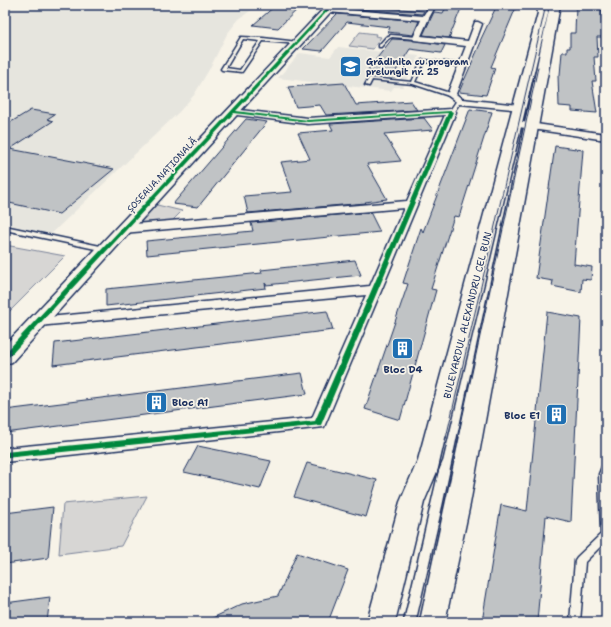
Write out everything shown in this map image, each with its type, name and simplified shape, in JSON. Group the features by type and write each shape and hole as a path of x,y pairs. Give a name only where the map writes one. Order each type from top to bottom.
{"main road":[{"name":"BULEVARDUL ALEXANDRU CEL BUN","path":"431,622 457,504 522,120 543,13 542,5"},
{"name":"BULEVARDUL ALEXANDRU CEL BUN","path":"381,622 412,502 430,460 522,120 555,5"},
{"name":"ȘOSEAUA NAȚIONALĂ","path":"5,357 330,8"}],"street":[{"path":"433,5 425,18 417,38 470,44"},
{"path":"330,8 425,18"},
{"path":"478,24 451,95 459,101 522,120 606,137"},
{"path":"5,455 318,423 451,112 308,121 232,112"},
{"path":"123,229 412,204"},
{"path":"38,322 374,290"}],"lane":[{"path":"380,46 389,37 417,38"},
{"path":"263,39 241,71 223,70 242,38 263,39 298,43"},
{"path":"412,84 425,55"},
{"path":"423,61 463,65"},
{"path":"367,85 371,79 412,84 451,95"},
{"path":"451,112 459,101"},
{"path":"5,228 105,249"},
{"path":"575,622 580,560 606,535 604,474 606,466"}],"shaded area":[{"path":"5,5 258,5 239,19 227,34 210,68 194,95 179,112 50,235 5,226"},
{"path":"360,32 376,34 375,36 381,37 373,49 349,46"},
{"name":"Grădinița cu program prelungit nr. 25","path":"338,47 419,56 403,87 394,87 391,91 278,78 300,53 330,57"},
{"path":"153,204 182,211 171,222 140,225 137,219"},
{"path":"5,245 65,256 7,314 5,314"},
{"path":"147,496 121,546 59,554 63,504"}],"building":[{"path":"276,5 302,5 278,28 253,25"},
{"path":"345,5 424,11 422,14 343,8"},
{"path":"447,5 462,6 449,38 423,35 434,12 443,13"},
{"path":"497,5 517,5 491,67 495,68 486,95 459,92 481,42 480,41"},
{"path":"576,5 601,5 604,37 597,37 598,57 594,57 596,81 592,81 597,113 572,111 572,107 559,106 558,75 560,75 562,52 567,52 567,48 570,48 570,33 575,33"},
{"path":"337,14 419,21 413,35 388,32 390,27 347,22 322,51 303,49"},
{"path":"392,39 412,40 445,45 441,53 410,49 394,74 367,71"},
{"path":"344,83 356,105 411,101 417,110 326,115 320,105 296,107 288,87"},
{"name":"Bloc D4","path":"470,109 492,112 459,217 454,216 431,289 436,290 400,420 365,409 408,284 403,283 421,228 423,232"},
{"path":"31,110 55,114 47,119 53,121 10,149 114,169 59,214 5,202 5,121 11,122"},
{"path":"424,118 433,130 384,134 401,161 367,164 387,199 365,202 366,203 248,213 244,196 292,192 281,162 310,159 298,133 333,130 330,124"},
{"path":"246,119 267,122 198,207 173,204"},
{"path":"555,146 583,150 574,264 592,267 591,280 582,279 581,292 552,286 553,281 536,278"},
{"path":"370,212 380,232 147,255 146,241 253,231 251,223"},
{"path":"355,260 361,275 266,285 265,283 266,288 106,306 106,289 262,273 261,270"},
{"path":"327,311 333,330 53,365 55,343"},
{"path":"547,312 581,318 571,522 546,516 537,622 482,622 501,505 527,511"},
{"name":"Bloc A1","path":"302,373 307,394 5,433 5,410"},
{"path":"198,446 271,461 260,489 184,472"},
{"path":"307,463 377,480 366,517 294,497"},
{"path":"53,507 48,558 5,564 5,513"},
{"path":"297,553 348,570 328,622 204,622 242,604 278,596"},
{"path":"50,597 47,622 5,622 5,603"}],"tram line":[{"path":"446,438 546,5"},
{"path":"458,438 538,67"},
{"path":"403,622 446,437"},
{"path":"419,622 459,437"}],"cycle path":[{"path":"5,357 332,5"},
{"path":"5,455 318,423 451,112 308,121 232,112"}],"place":[{"name":"Grădinița cu program prelungit nr. 25","path":"350,67"},
{"name":"Bloc D4","path":"403,349"},
{"name":"Bloc A1","path":"157,402"},
{"name":"Bloc E1","path":"556,415"}]}
